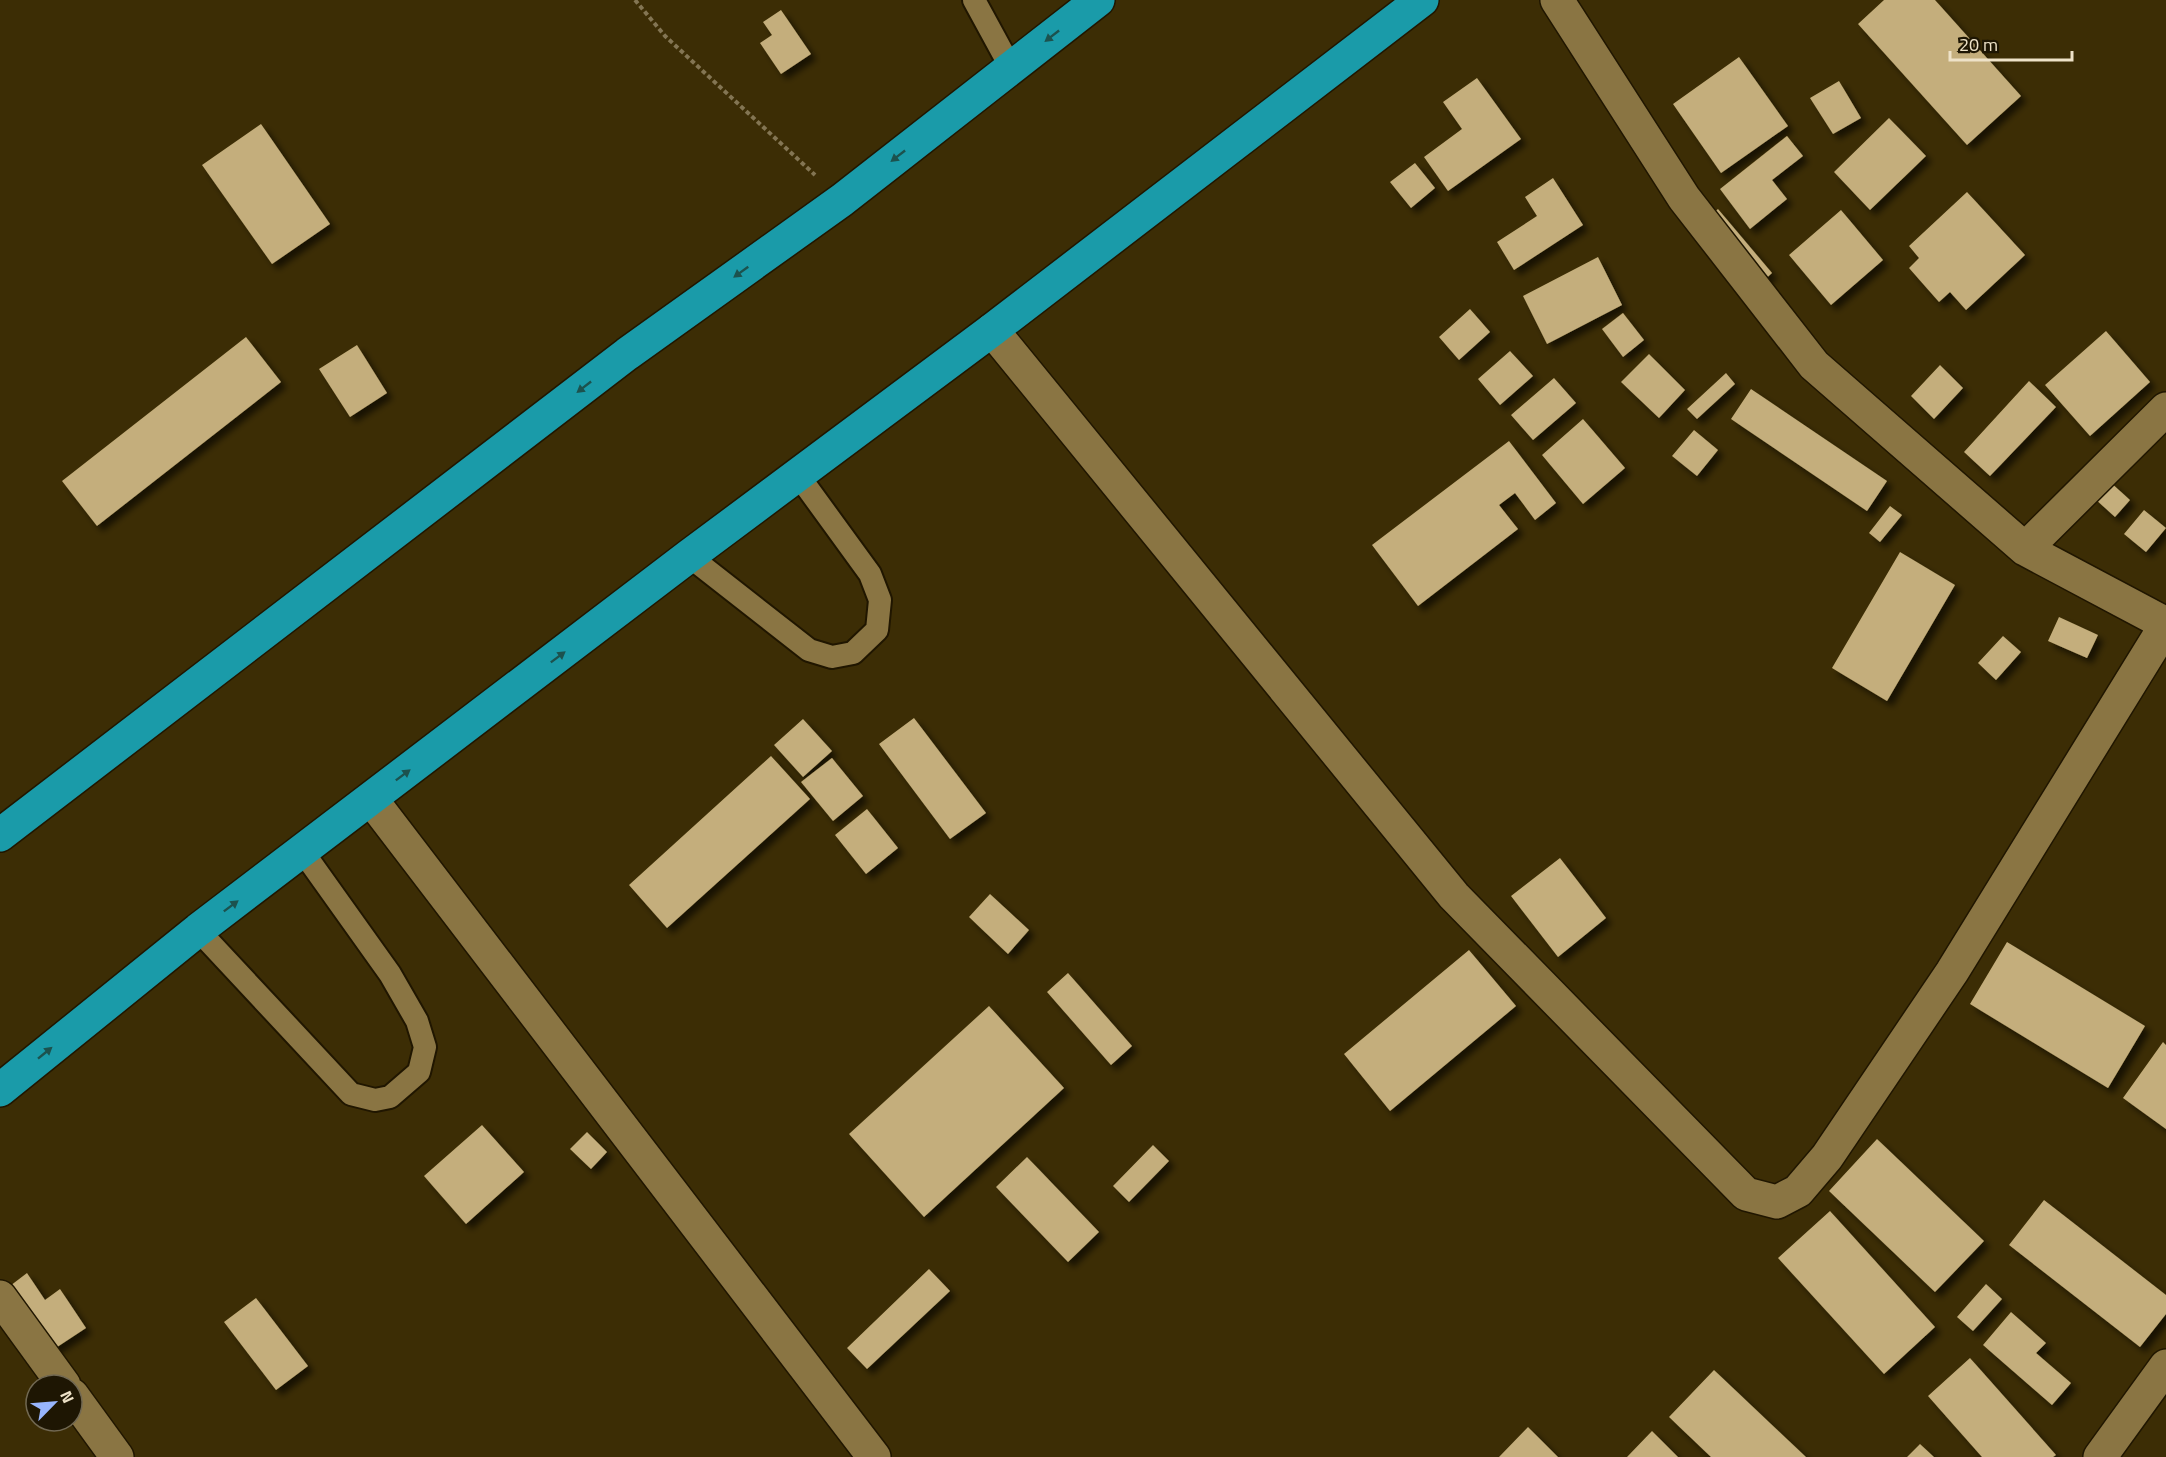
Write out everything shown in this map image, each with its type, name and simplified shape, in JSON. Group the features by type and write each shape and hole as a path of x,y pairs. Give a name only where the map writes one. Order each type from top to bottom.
{"highway":[{"path":"0,835 627,354 842,200 1098,0"},
{"path":"0,1090 198,930 689,556 992,330 1422,0"}],"street":[{"path":"992,330 1454,896 1746,1194 1777,1202 1798,1191 1827,1157 1952,972 2166,625 2025,549 1814,365 1684,198 1557,0"},
{"path":"2025,549 2166,409"},
{"path":"371,799 874,1457"},
{"path":"0,1298 55,1373"},
{"path":"2100,1457 2166,1366"},
{"path":"84,1412 117,1457"}],"lane":[{"path":"974,0 1011,68"},
{"path":"689,556 809,650 832,657 853,653 877,630 880,600 870,574 798,475"},
{"path":"198,930 351,1094 375,1100 390,1097 419,1072 425,1047 417,1021 390,974 303,852"}],"path":[{"path":"635,0 665,36 842,200"}],"building":[{"path":"1884,0 1935,0 2021,96 1967,145 1858,24"},
{"path":"781,10 811,54 781,74 760,43 772,35 763,22"},
{"path":"1739,57 1788,126 1721,173 1673,104"},
{"path":"1477,78 1521,139 1448,191 1424,157 1462,129 1443,102"},
{"path":"1839,81 1861,118 1833,134 1810,98"},
{"path":"1889,118 1926,156 1870,210 1834,172"},
{"path":"261,124 330,224 272,264 202,165"},
{"path":"1787,136 1803,156 1772,180 1787,199 1750,229 1720,189"},
{"path":"1415,163 1435,188 1411,208 1390,182"},
{"path":"1553,178 1583,225 1514,270 1497,242 1537,216 1525,197"},
{"path":"1967,192 2025,255 1966,310 1950,292 1939,302 1909,268 1919,258 1909,246"},
{"path":"1718,209 1772,273 1760,284 1706,219"},
{"path":"1841,210 1883,260 1831,305 1789,255"},
{"path":"1598,257 1622,305 1547,344 1523,296"},
{"path":"1470,309 1490,332 1459,360 1439,337"},
{"path":"1623,313 1644,340 1623,357 1602,329"},
{"path":"2106,331 2150,382 2090,436 2045,385"},
{"path":"246,337 281,382 97,526 62,481"},
{"path":"357,345 387,393 350,417 319,369"},
{"path":"1510,351 1533,376 1500,405 1478,379"},
{"path":"1649,354 1685,390 1659,418 1621,382"},
{"path":"1940,365 1963,388 1934,419 1911,396"},
{"path":"1726,373 1735,384 1697,419 1687,409"},
{"path":"1554,378 1576,403 1533,440 1511,415"},
{"path":"2029,381 2056,407 1990,476 1964,452"},
{"path":"1751,389 1887,481 1867,511 1731,419"},
{"path":"1583,419 1625,468 1583,504 1542,455"},
{"path":"1694,430 1718,450 1697,476 1672,456"},
{"path":"1509,441 1556,503 1535,520 1515,493 1499,505 1518,529 1418,606 1372,545"},
{"path":"2109,481 2130,500 2115,517 2094,498"},
{"path":"1890,506 1902,515 1880,542 1869,533"},
{"path":"2144,510 2166,528 2146,552 2124,534"},
{"path":"1900,552 1955,585 1887,701 1832,668"},
{"path":"2059,617 2098,635 2087,658 2048,641"},
{"path":"2003,636 2021,652 1996,680 1978,663"},
{"path":"914,718 986,813 950,839 879,744"},
{"path":"803,719 832,751 803,777 774,745"},
{"path":"771,756 810,799 667,928 629,885"},
{"path":"832,758 863,796 833,821 801,782"},
{"path":"867,809 898,848 866,874 835,835"},
{"path":"1560,858 1606,918 1558,957 1511,896"},
{"path":"990,894 1029,930 1008,954 969,917"},
{"path":"2007,942 2145,1026 2108,1088 1970,1004"},
{"path":"1469,950 1516,1006 1390,1111 1344,1054"},
{"path":"1068,973 1132,1046 1111,1065 1047,992"},
{"path":"989,1006 1064,1088 924,1217 849,1134"},
{"path":"2163,1042 2166,1045 2166,1129 2123,1098"},
{"path":"482,1125 524,1172 466,1224 424,1176"},
{"path":"587,1132 607,1152 591,1169 570,1149"},
{"path":"1877,1139 1984,1241 1935,1292 1829,1191"},
{"path":"1153,1145 1169,1161 1129,1202 1113,1186"},
{"path":"1027,1157 1099,1232 1068,1262 996,1187"},
{"path":"2044,1200 2166,1295 2166,1314 2140,1347 2009,1245"},
{"path":"1830,1211 1935,1327 1884,1374 1778,1258"},
{"path":"929,1269 950,1291 867,1369 847,1348"},
{"path":"27,1273 45,1300 60,1289 86,1328 48,1353 6,1289"},
{"path":"1986,1284 2002,1299 1973,1331 1957,1317"},
{"path":"256,1298 308,1366 276,1390 224,1322"},
{"path":"2011,1312 2046,1343 2036,1353 2071,1383 2052,1405 1983,1345"},
{"path":"1970,1358 2056,1455 2053,1457 1982,1457 1928,1396"},
{"path":"1714,1370 1806,1457 1711,1457 1669,1417"},
{"path":"1528,1427 1558,1457 1499,1457"},
{"path":"1652,1431 1678,1457 1627,1457"},
{"path":"1920,1444 1934,1457 1907,1457"}]}
